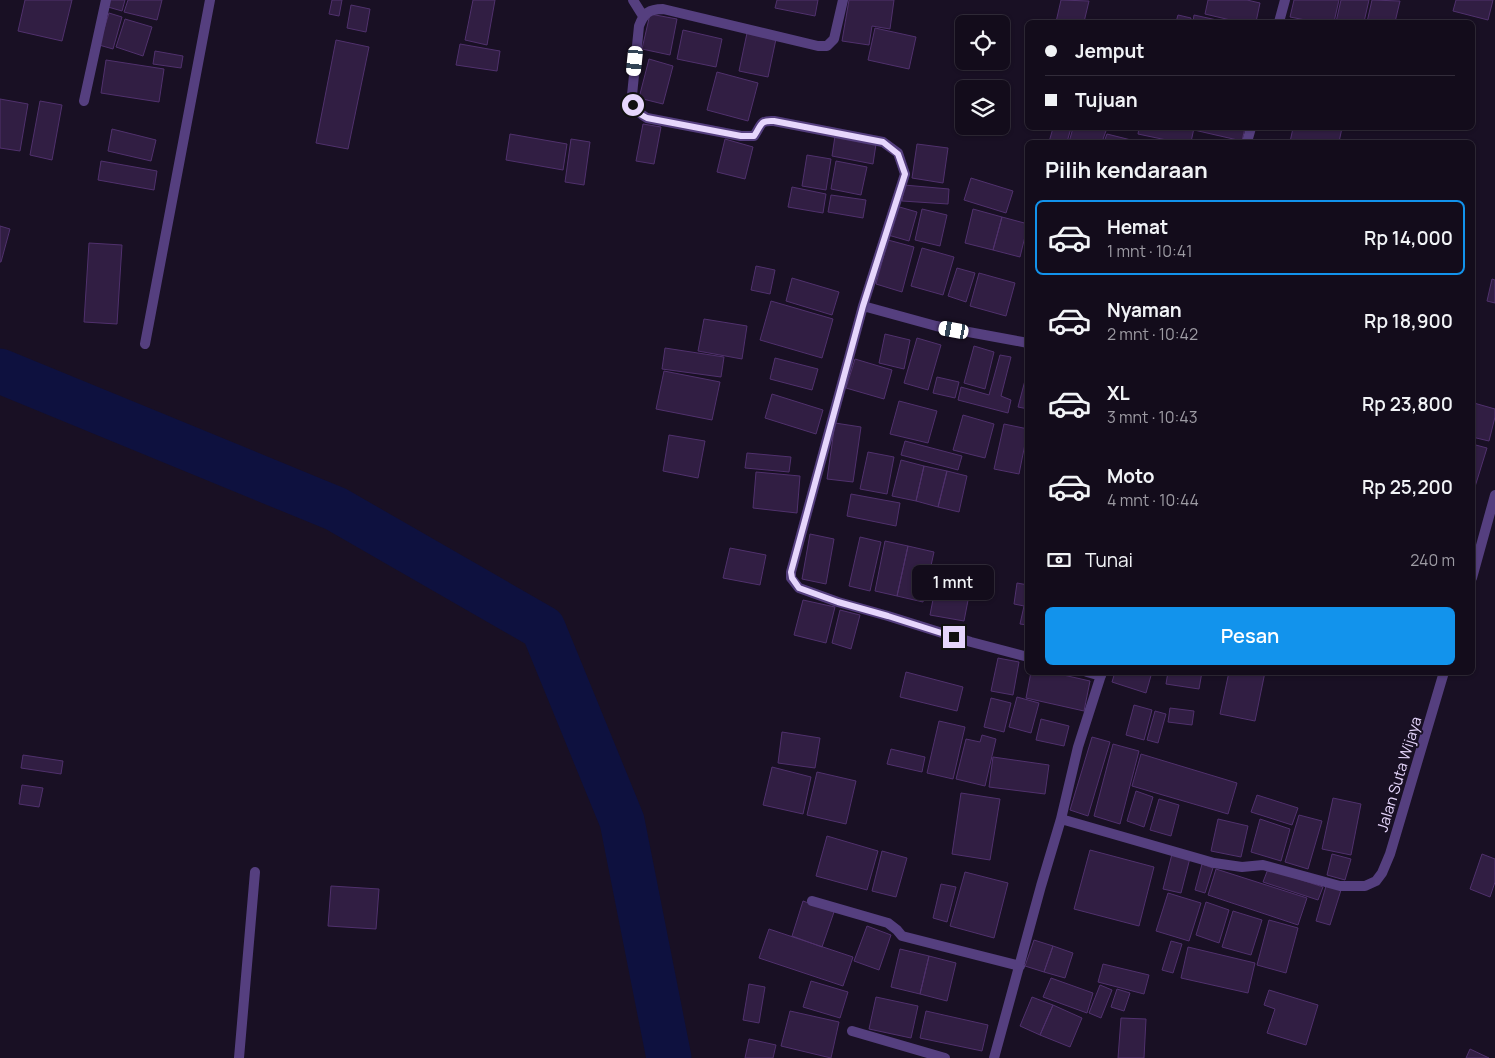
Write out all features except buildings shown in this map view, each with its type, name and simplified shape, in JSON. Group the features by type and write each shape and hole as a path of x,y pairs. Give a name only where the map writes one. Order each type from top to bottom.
{"street":[{"path":"84,101 106,0"},
{"path":"145,344 210,0"},
{"path":"633,0 643,16"},
{"path":"843,0 834,39 827,46 818,46 657,9 643,16 639,26 632,95 633,105 638,113 647,118 741,136 754,136 761,123 765,120 774,121 883,142 898,154 905,174 863,306 791,572 792,578 799,588 838,602 970,642 1025,656"},
{"path":"1280,20 1285,0"},
{"path":"863,306 936,326 1025,342"},
{"path":"1475,567 1495,495"},
{"path":"994,1058 1061,819 1078,747 1102,675"},
{"name":"Jalan Suta Wijaya","path":"1061,819 1214,863 1242,866 1263,865 1340,886 1365,886 1376,881 1382,873 1390,854 1443,675"},
{"path":"239,1058 255,872"},
{"path":"812,901 888,923 902,936 1020,966"},
{"path":"852,1031 945,1058"}],"waterway":[{"path":"0,371 336,509 543,628 622,821 669,1058"}],"route":[{"path":"633,105 638,113 647,118 741,136 754,136 761,123 765,120 774,121 883,142 898,154 905,174 863,306 791,572 792,578 799,588 838,602 954,637"}]}
